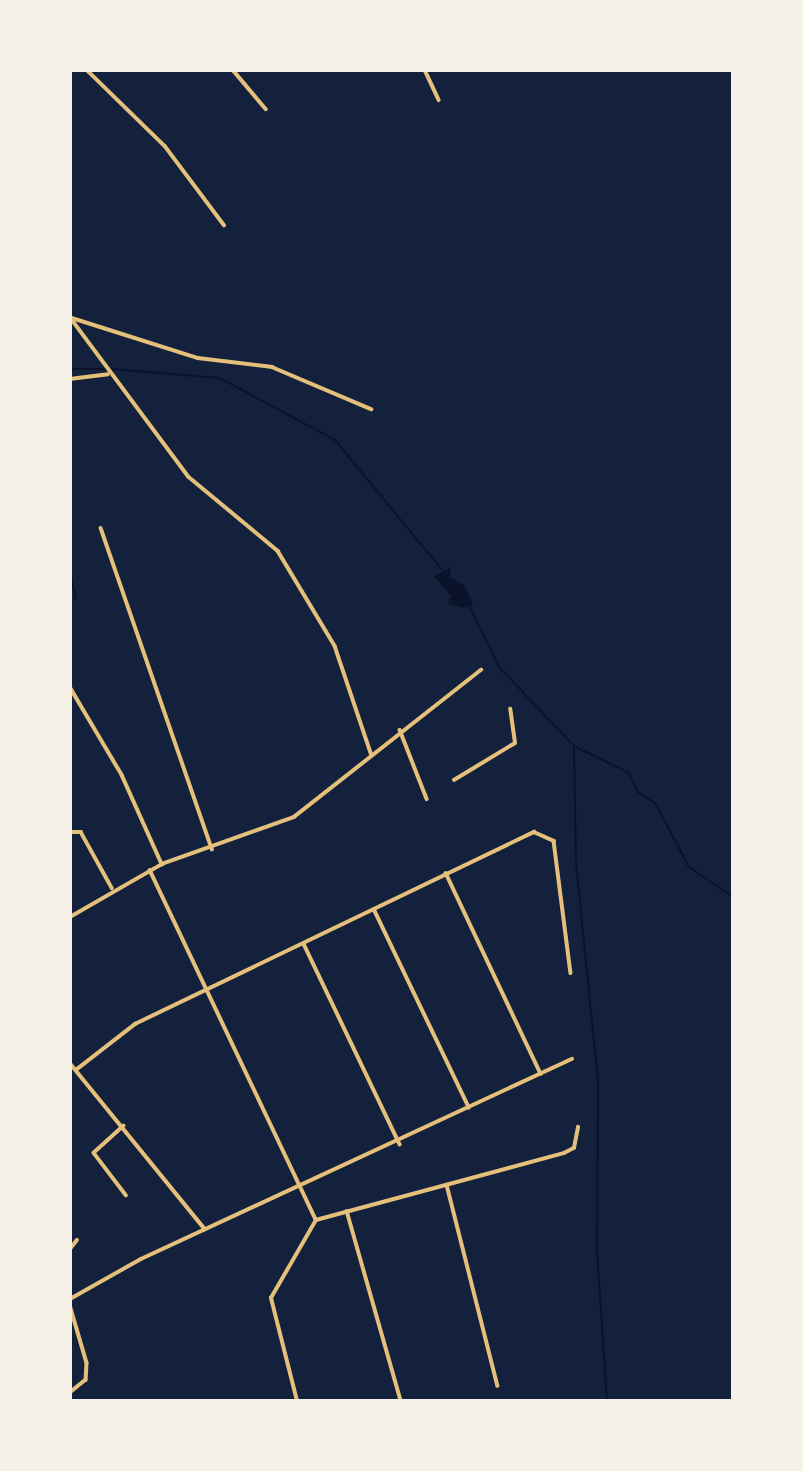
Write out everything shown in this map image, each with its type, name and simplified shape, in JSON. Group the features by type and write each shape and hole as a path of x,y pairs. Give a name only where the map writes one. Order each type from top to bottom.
{"street":[{"path":"87,70 164,146 224,226"},
{"path":"233,70 266,109"},
{"path":"425,70 439,100"},
{"path":"70,317 107,373 189,477 278,551 335,646 371,753"},
{"path":"70,317 198,358 272,367 371,409"},
{"path":"70,379 107,373"},
{"path":"101,528 212,849"},
{"path":"70,918 112,888 162,864 212,849 295,817 400,730 481,670"},
{"path":"70,687 122,775 162,864"},
{"path":"454,780 515,743 510,709"},
{"path":"400,730 426,799"},
{"path":"70,832 81,832 112,888"},
{"path":"75,1070 135,1024 534,832 549,835 571,973"},
{"path":"150,870 298,1187 316,1220"},
{"path":"446,873 541,1074"},
{"path":"374,909 470,1107"},
{"path":"304,944 400,1144"},
{"path":"70,1299 205,1229 400,1144 470,1107 572,1059"},
{"path":"70,1063 124,1126 205,1229"},
{"path":"124,1126 94,1153 126,1195"},
{"path":"298,1401 271,1298 316,1220 564,1153 574,1148 578,1127"},
{"path":"447,1185 498,1385"},
{"path":"347,1211 401,1401"},
{"path":"70,1249 77,1240"},
{"path":"70,1305 87,1363 86,1380 70,1393"}],"water":[{"path":"451,567 450,577 464,585 473,604 464,608 448,604 451,596 434,576"}],"waterway":[{"path":"70,369 106,369"},
{"path":"111,369 220,378 335,440 442,570"},
{"path":"70,572 76,598"},
{"path":"469,605 499,667 574,746 629,773 637,791 656,804 689,867 733,897"},
{"path":"574,747 576,864 598,1079 597,1251 607,1401"}]}
